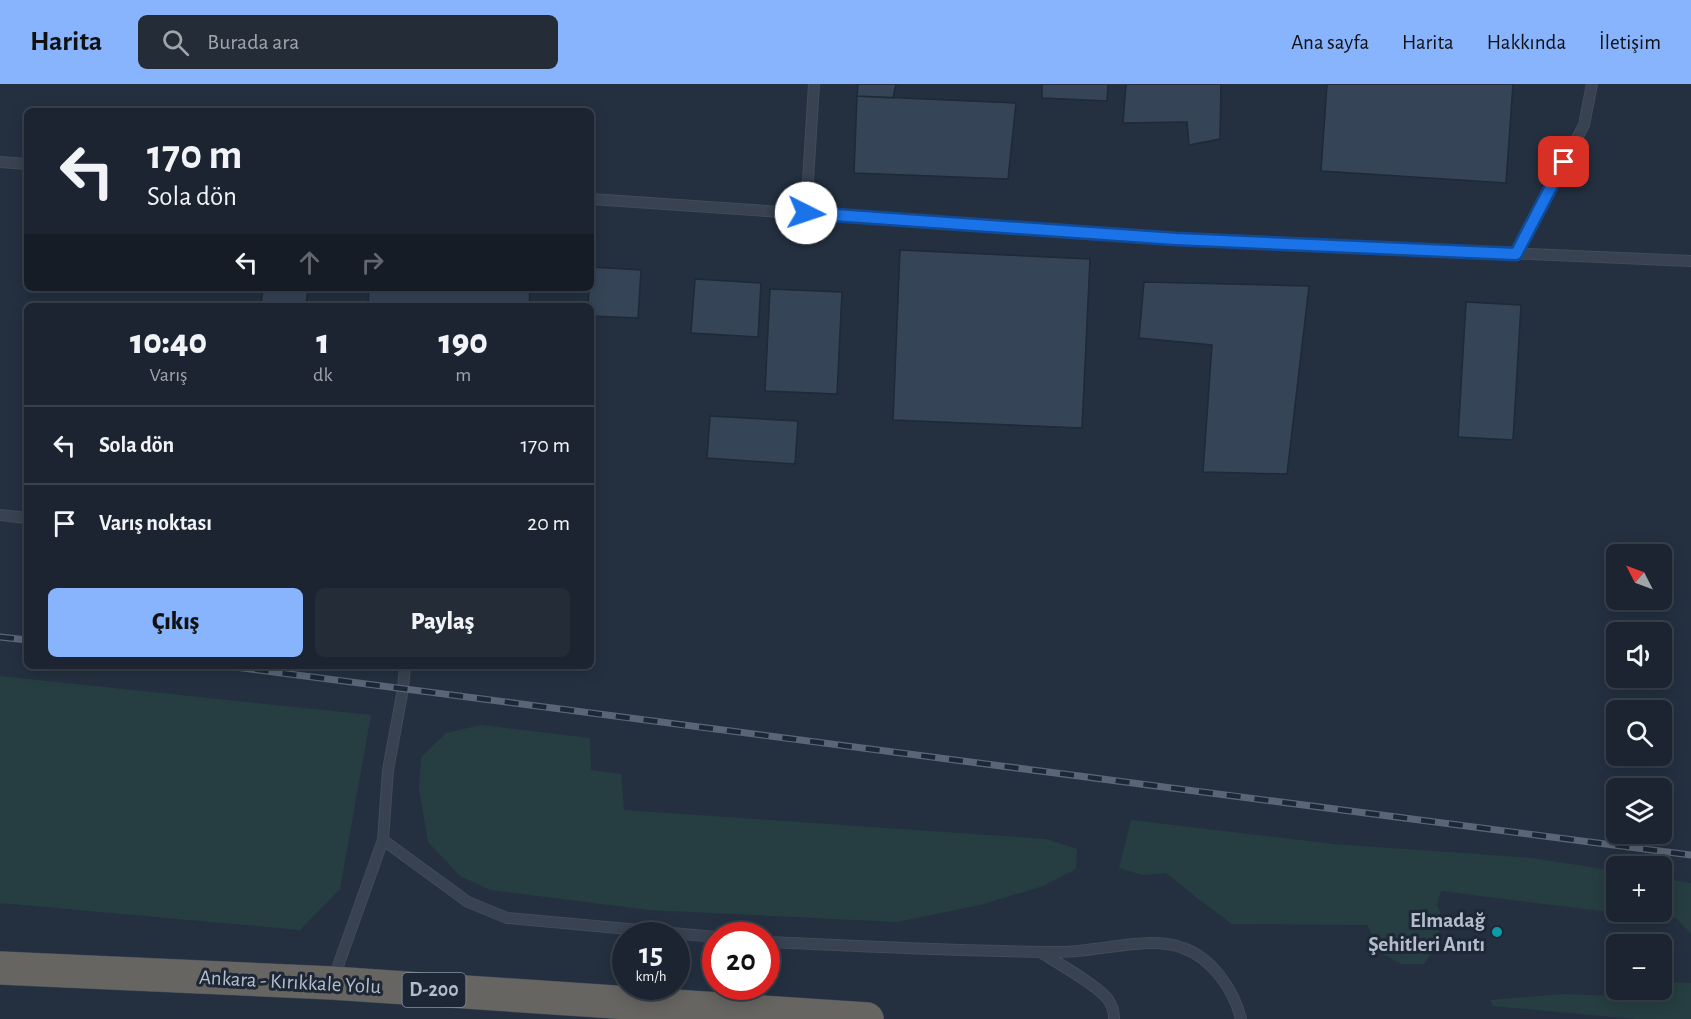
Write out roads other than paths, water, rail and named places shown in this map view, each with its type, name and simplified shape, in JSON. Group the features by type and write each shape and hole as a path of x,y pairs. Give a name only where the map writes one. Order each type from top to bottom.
{"highway":[{"name":"Ankara - Kırıkkale Yolu","path":"0,968 332,983 867,1019"}],"lane":[{"path":"806,213 814,84"},
{"path":"1516,254 1584,125 1592,84"},
{"path":"0,162 24,164"},
{"path":"594,200 1176,239 1691,261"},
{"path":"0,516 24,518"},
{"path":"332,983 383,840 388,770 405,669"},
{"path":"383,840 468,902 507,918 702,937"},
{"path":"780,943 1040,952 1167,943 1197,954 1208,963 1230,992 1241,1019"},
{"path":"1040,952 1089,983 1108,999 1114,1011 1114,1019"}],"railway":[{"path":"0,637 24,640"},
{"path":"250,669 1691,855"}],"place":[{"name":"Elmadağ Şehitleri Anıtı","path":"1497,932"}]}
